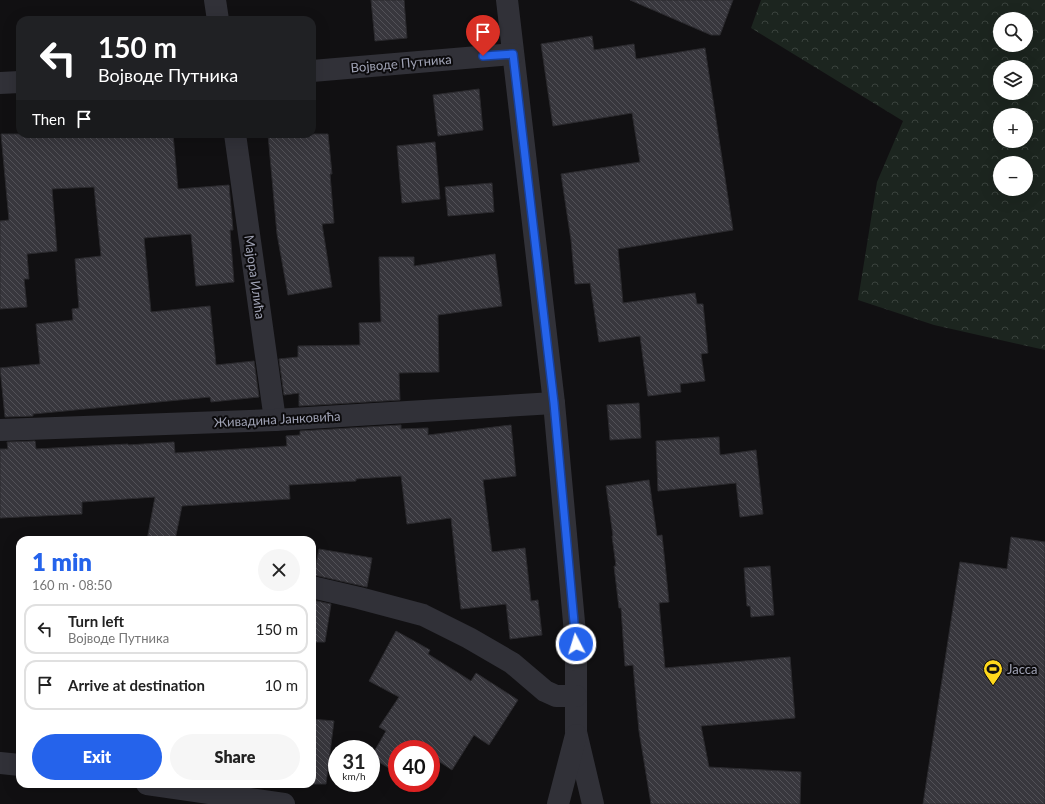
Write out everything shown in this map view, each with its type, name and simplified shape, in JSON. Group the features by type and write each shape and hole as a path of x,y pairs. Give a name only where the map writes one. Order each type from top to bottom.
{"street":[{"path":"215,0 217,16"},
{"path":"507,0 554,403 576,644 576,732 593,804"},
{"name":"Војводе Путника","path":"316,71 513,54"},
{"path":"0,83 16,82"},
{"name":"Мајора Илића","path":"236,138 275,420"},
{"name":"Живадина Јанковића","path":"0,430 275,420 554,403"},
{"path":"316,588 423,615 469,638 512,663 545,691 556,696 576,696"},
{"path":"558,804 576,732"},
{"path":"0,762 16,764"},
{"path":"174,788 284,804"}],"green space":[{"path":"761,0 1045,0 1045,350 934,325 858,300 877,182 903,121 751,28"}],"building":[{"path":"371,0 404,0 407,38 375,41"},
{"path":"630,0 733,0 720,35 711,35"},
{"path":"592,36 594,50 634,44 636,59 705,48 733,230 618,249 623,303 695,293 697,304 703,304 708,353 701,354 705,381 680,384 681,392 648,396 640,336 599,342 590,283 575,284 571,240 561,174 640,162 632,113 553,126 541,44"},
{"path":"479,89 483,130 438,136 433,95"},
{"path":"1,134 16,134 16,138 173,138 178,189 229,185 233,230 230,230 234,282 196,286 191,234 144,238 151,312 210,306 216,365 254,361 259,397 211,402 210,397 33,414 33,416 5,417 0,368 40,364 36,324 73,320 72,309 79,308 75,259 101,256 94,187 52,189 57,251 27,254 29,279 24,279 27,307 0,309 0,221 9,220"},
{"path":"316,134 328,134 332,174 330,174 334,223 322,224 332,287 288,295 277,234 268,138 316,138"},
{"path":"435,142 440,199 402,203 397,146"},
{"path":"492,183 494,212 448,216 445,187"},
{"path":"495,254 502,306 438,315 439,372 399,373 400,400 299,406 299,393 284,395 279,359 298,357 298,346 360,345 359,323 381,322 379,257 414,257 414,266"},
{"path":"639,403 641,438 610,440 607,405"},
{"path":"401,425 401,429 428,428 428,435 511,425 516,476 483,480 492,552 525,548 531,601 538,600 542,635 510,639 506,604 461,609 451,518 407,524 401,476 356,479 356,481 289,485 290,499 182,506 176,536 148,536 155,497 82,502 82,514 0,518 0,449 8,449 7,442 35,441 36,449 174,442 175,453 287,446 286,436 300,435 300,431"},
{"path":"719,437 720,455 756,450 763,514 740,517 736,483 658,491 656,441"},
{"path":"649,480 657,536 662,535 669,602 659,603 665,668 790,657 795,718 701,726 709,767 801,772 800,804 651,804 639,731 633,665 625,666 621,608 619,608 614,566 616,566 613,536 606,486"},
{"name":"Јасса","path":"1011,537 1045,542 1045,804 923,804 960,562 1007,569"},
{"path":"319,549 372,558 367,587 316,575 316,565"},
{"path":"770,566 774,615 751,617 750,606 747,606 744,568"},
{"path":"316,601 331,604 325,642 316,642"},
{"path":"396,631 430,650 428,654 471,681 476,673 518,700 489,745 474,735 452,770 440,762 440,740 388,740 388,768 380,763 380,741 386,731 379,727 399,697 369,681"},
{"path":"316,719 334,721 332,740 328,740 328,768 326,784 316,784"}],"place":[{"name":"Јасса","path":"993,686"}],"route":[{"path":"483,56 513,54 554,403 576,644"}]}
